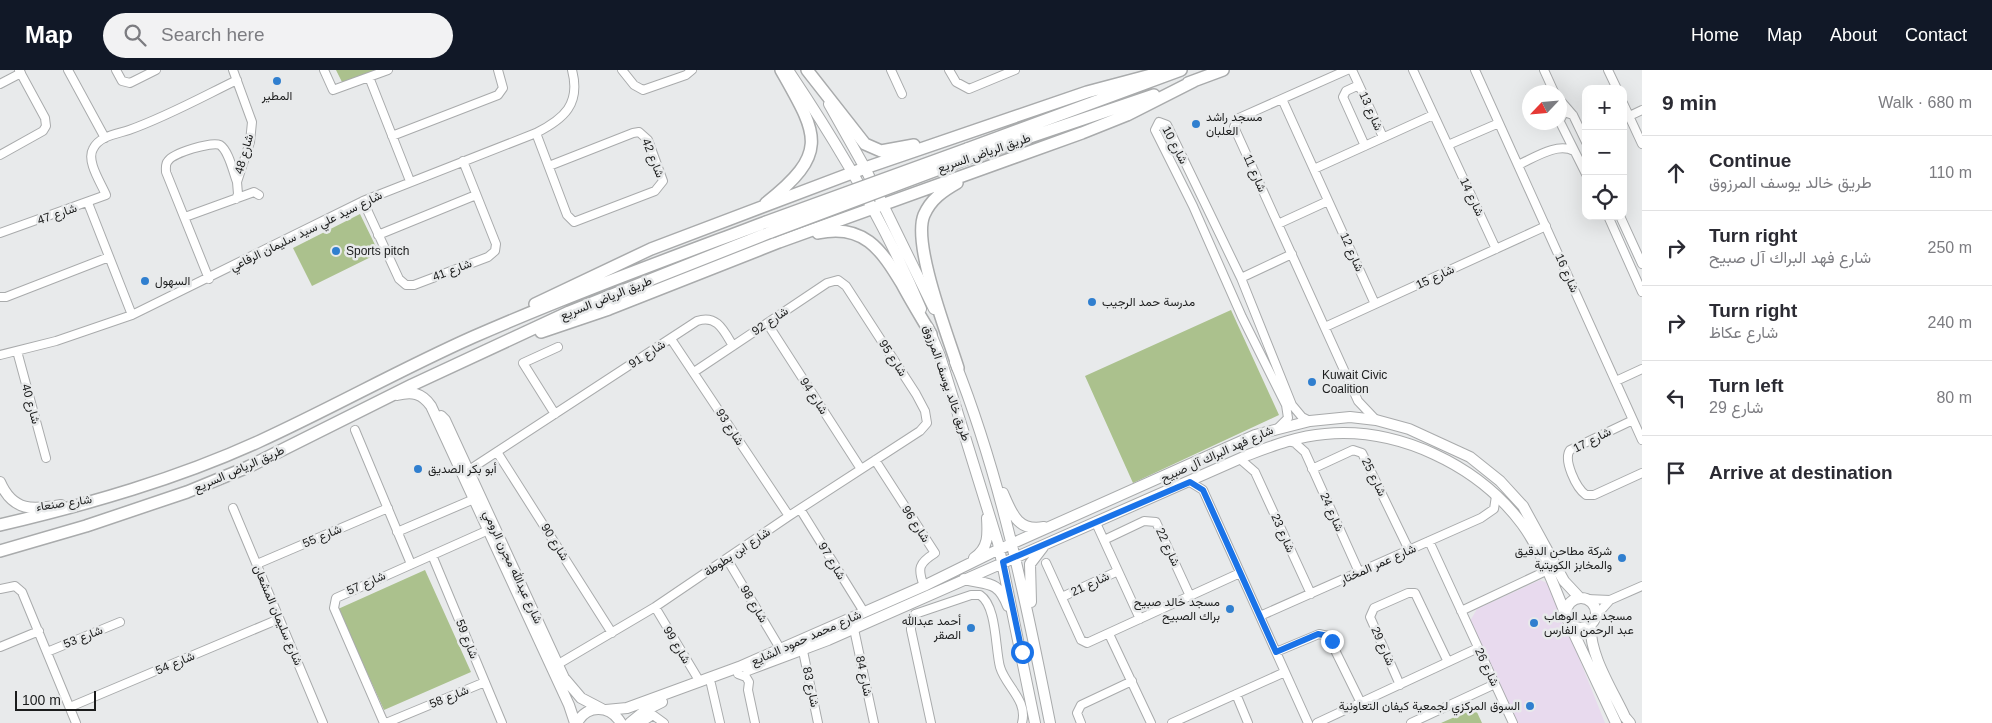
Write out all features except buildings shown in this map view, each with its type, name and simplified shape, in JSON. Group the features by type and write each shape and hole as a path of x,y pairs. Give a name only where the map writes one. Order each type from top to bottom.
{"highway":[{"path":"756,211 796,177 809,156 812,130 805,112 781,70"},
{"path":"807,70 859,138 873,149 881,151 892,150 958,136"},
{"path":"474,337 606,270 651,250 908,153 1087,92 1170,70"},
{"name":"طريق الرياض السريع","path":"0,525 109,496 198,467 260,441 474,337 588,289 769,227 969,153 1181,70"},
{"name":"طريق الرياض السريع","path":"969,153 1223,70"},
{"path":"490,350 609,309 780,242 990,167 1127,115 1194,81"},
{"path":"908,153 899,164 900,178 908,188 922,190"},
{"path":"958,368 926,263 922,227 924,216 936,196 990,167"},
{"path":"823,185 839,186 846,192 849,207 839,220"},
{"name":"طريق الرياض السريع","path":"0,551 86,526 187,492 248,467 440,371 490,350 569,312 769,227"},
{"path":"780,242 838,230 852,232 864,238 875,245 886,257 931,334"}],"main road":[{"name":"طريق خالد يوسف المرزوق","path":"788,70 878,207 925,288 958,368 988,456 1012,545 1050,723"},
{"name":"طريق خالد يوسف المرزوق","path":"807,70 865,168 878,207 931,334 984,494 1000,550 1035,723"},
{"name":"شارع عبدالله مجرن الرومي","path":"369,407 399,394 418,394 425,398 437,418 474,499 492,529"},
{"name":"شارع عبدالله مجرن الرومي","path":"437,418 441,416 445,420 469,470 492,529 554,667 576,723"},
{"name":"شارع فهد البراك آل صبيح","path":"1000,550 1256,435 1279,427 1310,421 1350,417 1396,425 1460,451 1487,470 1516,496 1531,516 1564,581 1583,598"},
{"path":"1339,418 1334,425 1335,430 1340,433"},
{"path":"1318,435 1326,432 1328,425 1322,420"},
{"path":"1394,440 1401,434 1401,430 1396,425"},
{"name":"شارع فهد البراك آل صبيح","path":"1015,557 1162,495 1240,459 1288,441 1340,433 1394,440 1452,463 1480,483 1508,508 1529,535 1616,723"},
{"path":"988,456 1007,504 1019,523 1034,528 1059,523"},
{"path":"1480,483 1480,474 1487,470"},
{"path":"1156,480 1154,487 1162,495"},
{"name":"شارع صنعاء","path":"0,482 8,499 24,507 34,508 109,496"},
{"path":"1139,488 1146,491 1148,495 1144,502"},
{"path":"947,575 977,556 985,547 988,530 984,494"},
{"path":"1034,641 1029,571 1034,558 1046,544"},
{"name":"شارع محمد حمود الشايع","path":"576,723 589,711 627,708 781,650 1000,550"},
{"name":"شارع محمد حمود الشايع","path":"630,723 638,715 653,706 804,651 1015,557"},
{"path":"964,579 991,584 1000,591 1009,609 1022,652"},
{"path":"1593,621 1580,628 1567,618 1569,602 1583,598 1595,606 1591,642 1625,717 1630,723"},
{"path":"883,604 890,604 891,609 888,614"},
{"path":"821,631 821,638 828,640"},
{"name":"شارع عبدالله مجرن الرومي","path":"554,667 571,689 581,698 616,716 621,723"}],"street":[{"path":"68,70 105,138"},
{"path":"116,70 122,81 130,84 156,70"},
{"name":"شارع 48","path":"233,70 249,110 252,133 237,182"},
{"path":"324,70 333,90 388,70"},
{"path":"392,136 498,95 503,88 498,70"},
{"name":"شارع سيد علي سيد سليمان الرفاعي","path":"0,356 56,341 132,314 363,202 410,181 536,133 558,121 570,107 575,89 572,70"},
{"path":"622,70 634,85 643,90 686,76 692,70"},
{"path":"891,70 902,94"},
{"path":"949,70 960,87 968,89 975,88 1015,70"},
{"name":"شارع 11","path":"1347,70 1239,118 1234,123 1358,401 1376,420"},
{"name":"شارع 13","path":"1352,70 1383,137"},
{"name":"شارع 14","path":"1413,70 1496,249"},
{"name":"شارع 16","path":"1475,70 1642,440"},
{"path":"1544,70 1551,85"},
{"path":"1608,70 1615,85"},
{"path":"0,84 20,72 45,118 46,126 43,131 0,154"},
{"path":"369,77 410,181"},
{"path":"88,203 106,195 91,158 92,149 105,138 141,126 237,80"},
{"name":"شارع 13","path":"1359,84 1346,91 1343,97 1365,146"},
{"name":"شارع 12","path":"1282,99 1375,304"},
{"path":"1567,108 1582,128"},
{"path":"1627,118 1642,110"},
{"path":"1567,113 1573,115"},
{"name":"شارع 13","path":"1314,169 1433,114"},
{"path":"1627,120 1642,144"},
{"name":"شارع 10","path":"1279,427 1288,418 1286,404 1242,317 1176,171 1155,130 1159,122 1167,125 1226,244 1292,405 1302,417 1310,421"},
{"path":"1448,145 1499,123"},
{"path":"1564,130 1582,164"},
{"name":"شارع 42","path":"536,133 567,215 574,222 655,190 663,181 648,140 639,132 549,166"},
{"path":"1557,149 1566,136"},
{"name":"شارع 48","path":"209,278 165,169 169,159 172,156 208,144 220,146 237,182 238,194 236,199"},
{"path":"1518,165 1557,149 1565,148 1574,152"},
{"name":"شارع 41","path":"363,202 399,279 409,286 488,257 495,251 496,244 463,161"},
{"path":"1176,171 1181,166 1186,166"},
{"name":"شارع 48","path":"185,217 256,192 259,195"},
{"path":"378,235 476,195"},
{"path":"1278,224 1328,201"},
{"name":"شارع 47","path":"0,233 88,203 132,314"},
{"path":"1610,220 1639,280 1642,292"},
{"path":"1621,220 1642,264"},
{"name":"شارع 15","path":"1325,327 1546,226"},
{"path":"1212,253 1214,242 1222,241 1226,244"},
{"path":"1241,278 1292,254"},
{"path":"0,298 109,257"},
{"name":"شارع 92","path":"694,372 830,280 842,282 846,286"},
{"name":"شارع 95","path":"846,286 922,403 927,423 920,431"},
{"path":"1242,317 1251,320 1255,311"},
{"name":"شارع 91","path":"469,470 697,322 708,318 720,325 733,346"},
{"name":"شارع 94","path":"767,323 861,469"},
{"name":"شارع 93","path":"671,338 789,516"},
{"path":"555,414 523,363 558,347"},
{"name":"شارع 40","path":"17,351 46,458"},
{"path":"1616,381 1642,369"},
{"path":"1350,417 1357,415 1360,408 1358,401"},
{"name":"شارع 17","path":"1633,420 1570,450 1567,460 1580,490 1586,495 1594,495 1642,473"},
{"path":"355,430 411,564"},
{"name":"شارع ابن بطوطة","path":"554,667 654,607 800,508 920,431"},
{"path":"1288,441 1295,443 1305,452 1308,440 1318,435"},
{"name":"شارع 25","path":"1312,469 1353,450 1362,453 1409,550"},
{"name":"شارع 90","path":"497,452 612,633"},
{"path":"1255,472 1258,452"},
{"name":"شارع 24","path":"1305,452 1359,572"},
{"name":"شارع 23","path":"1240,459 1255,472 1310,594"},
{"name":"شارع 96","path":"875,460 935,553 923,561 920,567 920,575 924,586"},
{"path":"1203,490 1209,474"},
{"path":"1190,482 1203,490 1308,723"},
{"path":"1494,509 1496,496"},
{"path":"398,532 474,499"},
{"name":"شارع سليمان المشعان","path":"233,508 322,723"},
{"name":"شارع 55","path":"257,564 388,508"},
{"name":"شارع 97","path":"800,508 864,612"},
{"name":"شارع عمر المختار","path":"1260,616 1481,518 1494,509 1508,508"},
{"name":"شارع 22","path":"1104,540 1144,521 1156,522 1190,596"},
{"name":"شارع 21","path":"1096,523 1140,619"},
{"name":"شارع 57","path":"385,723 334,608 334,600 337,596 492,529"},
{"name":"شارع 26","path":"1429,541 1513,723"},
{"name":"شارع 59","path":"432,555 502,723"},
{"name":"شارع 98","path":"726,559 781,650"},
{"path":"1046,563 1081,640 1087,643 1240,573"},
{"name":"شارع 21","path":"1062,598 1118,571"},
{"path":"1461,611 1546,571"},
{"path":"964,579 961,586 964,597"},
{"path":"0,589 12,586 20,590 76,723"},
{"path":"1593,621 1610,600 1642,586"},
{"path":"946,588 950,602"},
{"name":"شارع 29","path":"1400,685 1370,617 1374,608 1408,593 1415,593 1448,662"},
{"path":"931,723 911,630 911,620 915,614 964,597 980,595 988,604 1000,667 1022,706 1022,723"},
{"path":"1583,598 1610,600"},
{"name":"شارع 99","path":"654,607 700,682"},
{"name":"شارع 54","path":"70,706 280,619"},
{"name":"شارع 53","path":"47,652 120,622"},
{"name":"شارع 84","path":"854,629 874,723"},
{"path":"0,647 39,632"},
{"path":"1109,634 1151,723"},
{"path":"1276,652 1318,634 1328,636 1361,703"},
{"path":"1317,723 1478,648"},
{"name":"شارع 83","path":"804,651 818,723"},
{"path":"1172,723 1187,720 1236,694 1285,672"},
{"path":"738,674 746,677 749,682 748,690 755,723"},
{"path":"1081,723 1077,712 1081,705 1132,681"},
{"name":"شارع 58","path":"385,723 485,682"},
{"path":"711,684 720,723"},
{"path":"1411,723 1426,720 1495,684"},
{"path":"1236,694 1248,723"},
{"path":"641,723 653,715 664,723"}],"shaded area":[{"path":"1540,580 1550,584 1573,635 1575,648 1605,723 1517,723 1470,621 1477,609"}],"green space":[{"path":"336,70 379,70 343,84"},
{"name":"Sports pitch","path":"360,214 379,253 312,286 293,248"},
{"path":"1231,310 1279,415 1133,483 1085,376"},
{"path":"425,570 471,672 384,710 338,609"},
{"path":"1475,708 1482,723 1441,723"}],"place":[{"name":"المطير","path":"277,81"},
{"name":"مسجد راشد العلبان","path":"1196,124"},
{"name":"Sports pitch","path":"336,251"},
{"name":"السهول","path":"145,281"},
{"name":"مدرسة حمد الرجيب","path":"1092,302"},
{"name":"Kuwait Civic Coalition","path":"1312,382"},
{"name":"أبو بكر الصديق","path":"418,469"},
{"name":"شركة مطاحن الدقيق والمخابز الكويتية","path":"1622,558"},
{"name":"مسجد خالد صبيح براك الصبيح","path":"1230,609"},
{"name":"مسجد عبد الوهاب عبد الرحمن الفارس","path":"1534,623"},
{"name":"أحمد عبدالله الصقر","path":"971,628"},
{"name":"السوق المركزي لجمعية كيفان التعاونية","path":"1530,706"}],"route":[{"path":"1022,652 1003,562 1190,482 1203,490 1276,652 1318,634 1328,636 1332,641"}]}
